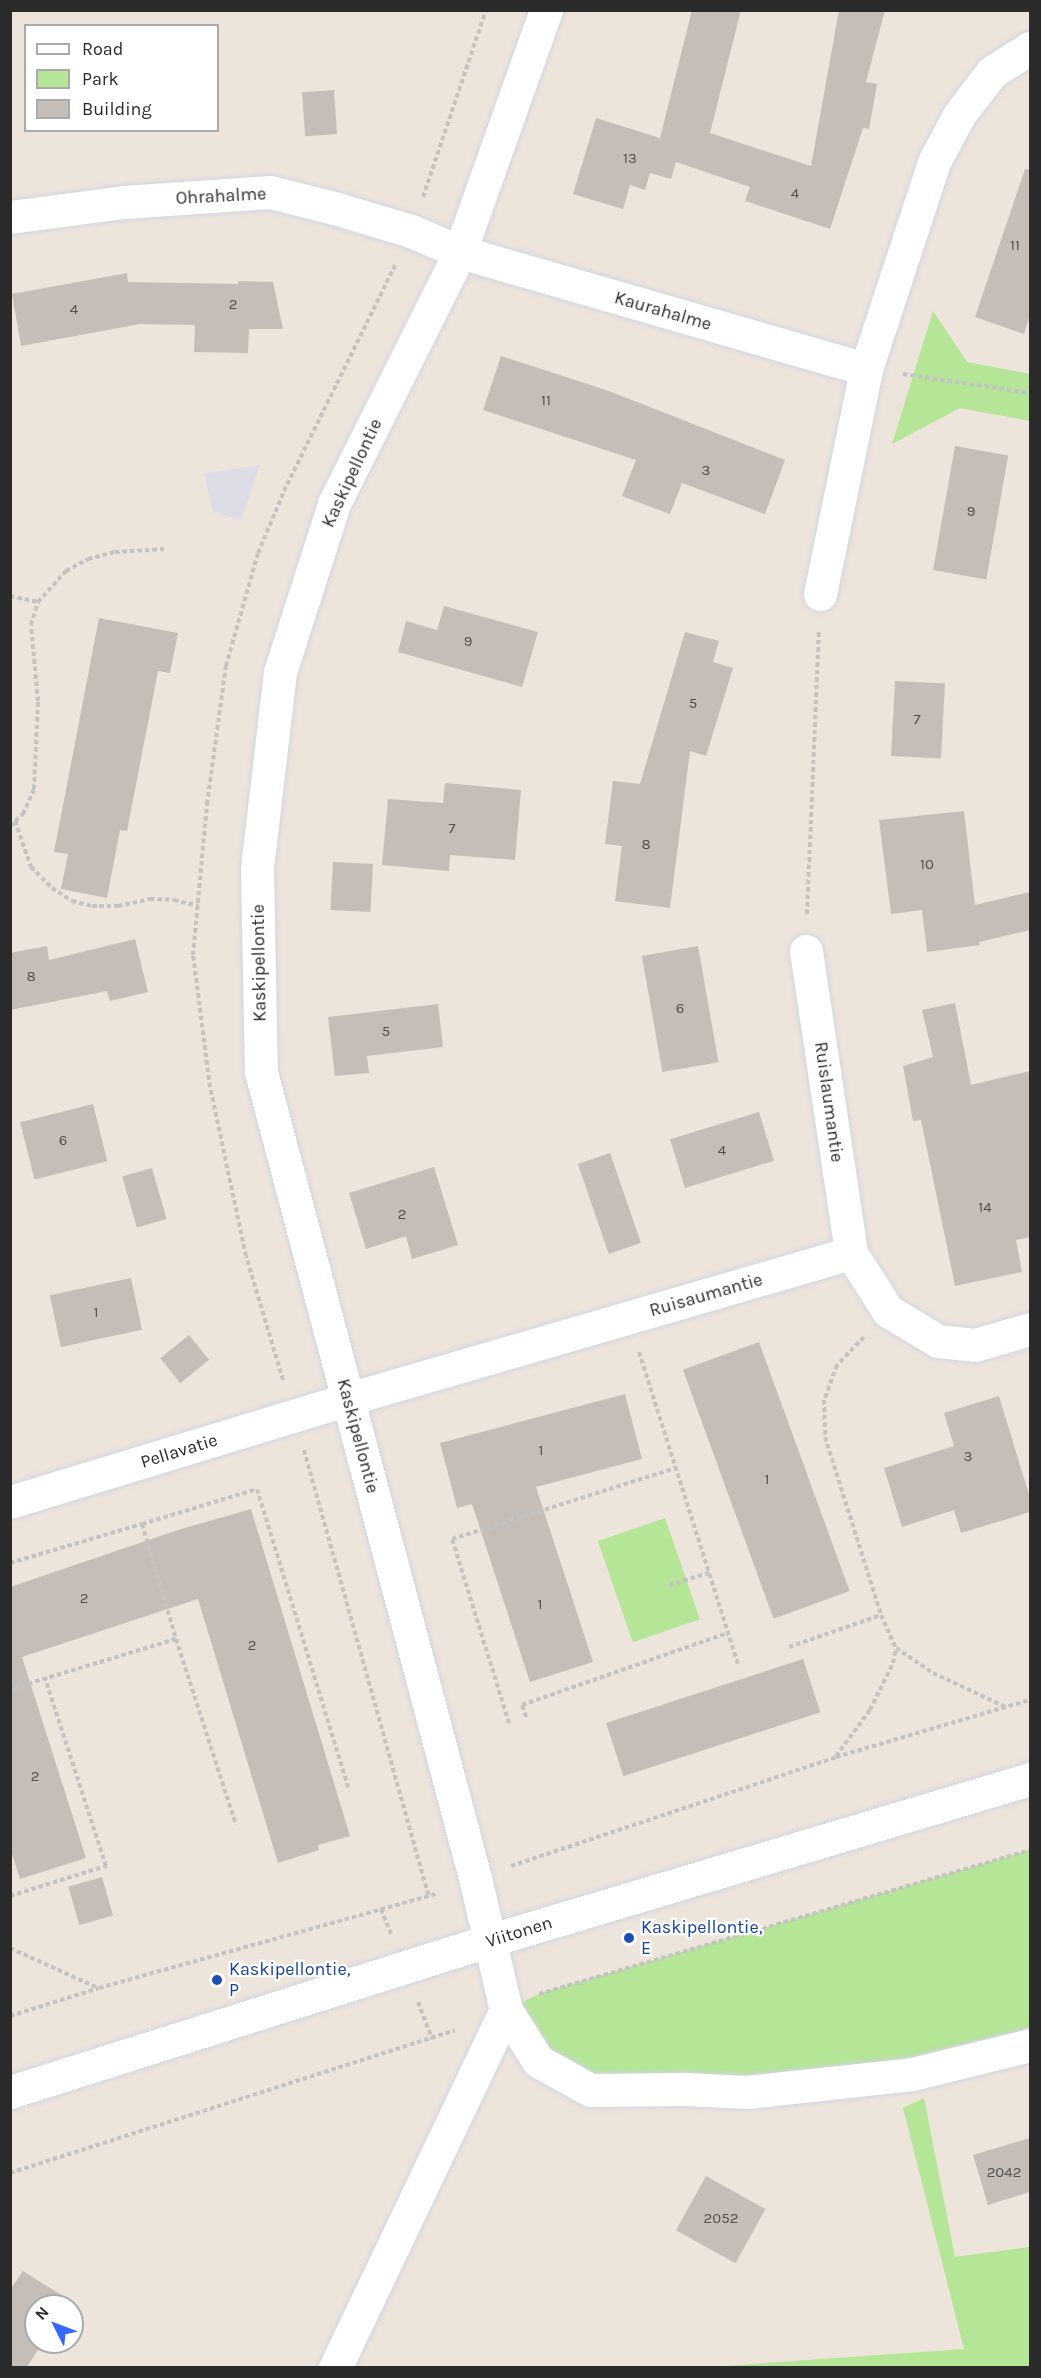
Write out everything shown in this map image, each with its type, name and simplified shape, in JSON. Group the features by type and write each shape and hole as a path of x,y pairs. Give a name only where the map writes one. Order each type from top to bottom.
{"street":[{"name":"Kaskipellontie","path":"506,2010 475,1878 261,1072 257,869 280,672 315,559 334,504 460,252 546,10"},
{"path":"820,594 866,369 934,162 959,114 992,72 1030,48"},
{"name":"Ohrahalme","path":"10,217 124,202 270,192 411,231 460,252"},
{"name":"Kaurahalme","path":"460,252 866,369"},
{"name":"Ruislaumantie","path":"806,951 851,1253"},
{"path":"851,1253 888,1311 938,1341 975,1345 1030,1329"},
{"name":"Ruisaumantie","path":"348,1399 851,1253"},
{"name":"Pellavatie","path":"10,1502 348,1399"},
{"name":"Viitonen","path":"10,2092 491,1940 1030,1779"},
{"path":"506,2010 538,2061 590,2090 685,2089 747,2092 912,2074 1030,2045"},
{"path":"335,2367 506,2010"}],"path":[{"path":"429,1897 294,1417 246,1256 210,1087 193,955 207,804 226,666 258,553 284,491 411,231 486,10"},
{"path":"866,369 1030,393"},
{"path":"10,826 23,814 34,789 38,700 31,625 39,602 66,571 88,559 115,552 165,549"},
{"path":"806,951 820,594"},
{"path":"10,596 39,602"},
{"path":"15,821 31,867 52,888 72,901 92,906 118,906 150,899 174,900 198,906"},
{"path":"888,1311 837,1365 824,1400 825,1437 881,1615 896,1648 933,1673 1006,1707"},
{"path":"628,1317 738,1664"},
{"path":"509,1723 452,1539 676,1468"},
{"path":"10,1563 257,1489 349,1790"},
{"path":"142,1524 176,1640 236,1825"},
{"path":"669,1585 709,1573"},
{"path":"789,1647 881,1615"},
{"path":"526,1717 522,1705 728,1633"},
{"path":"10,1689 176,1640"},
{"path":"836,1756 870,1710 893,1663 896,1648"},
{"path":"10,1896 106,1866 45,1678"},
{"path":"10,2016 99,1988 429,1897 475,1878 836,1756 1030,1700"},
{"path":"10,1947 99,1988"}],"shaded area":[{"path":"260,465 241,520 213,512 204,474"}],"green space":[{"path":"933,311 967,362 1030,374 1030,421 960,408 892,444"},
{"path":"665,1518 700,1619 633,1642 598,1541"},
{"path":"1030,1850 1030,2045 996,2056 590,2090 506,2010 541,1993"},
{"path":"924,2098 955,2257 1030,2247 1030,2367 710,2367 964,2349 903,2108"}],"building":[{"path":"692,10 741,10 710,133 811,166 839,10 885,10 866,82 877,84 869,129 863,128 830,229 745,201 750,187 676,162 671,179 650,173 645,190 630,185 623,209 573,194 596,118 660,138"},
{"path":"334,90 337,134 305,136 302,92"},
{"path":"1025,169 1030,170 1030,315 1024,334 975,317"},
{"path":"127,273 128,282 238,284 238,281 273,282 283,329 249,329 248,353 194,352 195,325 140,324 21,346 12,294"},
{"path":"501,356 609,391 785,460 765,514 682,483 670,514 622,496 636,460 483,410"},
{"path":"955,446 1008,455 986,579 933,570"},
{"path":"444,606 538,632 522,687 398,652 406,621 437,630"},
{"path":"99,618 178,633 170,673 158,671 127,831 120,830 107,898 61,889 68,854 54,852"},
{"path":"685,632 719,641 713,662 733,668 706,756 690,751 670,908 615,901 622,846 605,844 613,781 640,784"},
{"path":"895,681 945,684 941,759 891,756"},
{"path":"445,783 521,790 515,860 450,855 449,871 382,865 388,799 443,803"},
{"path":"964,811 975,905 1030,892 1030,930 979,942 980,945 927,952 922,910 891,914 879,820"},
{"path":"333,862 373,864 370,912 330,910"},
{"path":"135,939 148,992 110,1001 107,991 10,1010 10,953 47,946 49,960"},
{"path":"698,946 718,1062 662,1072 642,956"},
{"path":"955,1003 971,1085 1030,1071 1030,1237 1016,1240 1022,1272 955,1286 921,1120 913,1121 903,1066 933,1057 922,1010"},
{"path":"438,1004 443,1047 367,1056 369,1073 335,1076 328,1017"},
{"path":"93,1104 107,1161 35,1179 20,1122"},
{"path":"759,1112 774,1161 685,1188 670,1139"},
{"path":"610,1153 641,1243 609,1254 578,1164"},
{"path":"434,1167 458,1245 412,1259 406,1236 366,1249 349,1193"},
{"path":"152,1168 167,1219 137,1227 122,1177"},
{"path":"131,1278 142,1330 61,1347 50,1295"},
{"path":"189,1335 209,1360 180,1383 160,1358"},
{"path":"759,1342 850,1591 774,1619 683,1370"},
{"path":"625,1394 642,1459 536,1487 593,1662 530,1682 472,1504 457,1508 440,1443"},
{"path":"999,1396 1030,1498 1030,1512 961,1533 954,1510 902,1527 884,1468 954,1446 944,1413"},
{"path":"251,1509 350,1836 318,1845 319,1850 278,1863 198,1599 22,1657 86,1858 20,1879 10,1848 10,1587 178,1530"},
{"path":"803,1659 820,1712 623,1776 606,1723"},
{"path":"102,1877 113,1915 79,1925 68,1887"},
{"path":"1030,2138 1030,2192 988,2205 973,2155"},
{"path":"706,2176 765,2209 735,2263 676,2230"},
{"path":"23,2271 59,2294 24,2294 24,2354 35,2354 27,2367 10,2367 10,2290"}],"place":[{"name":"Kaskipellontie, E","path":"629,1938"},
{"name":"Kaskipellontie, P","path":"217,1980"}]}
